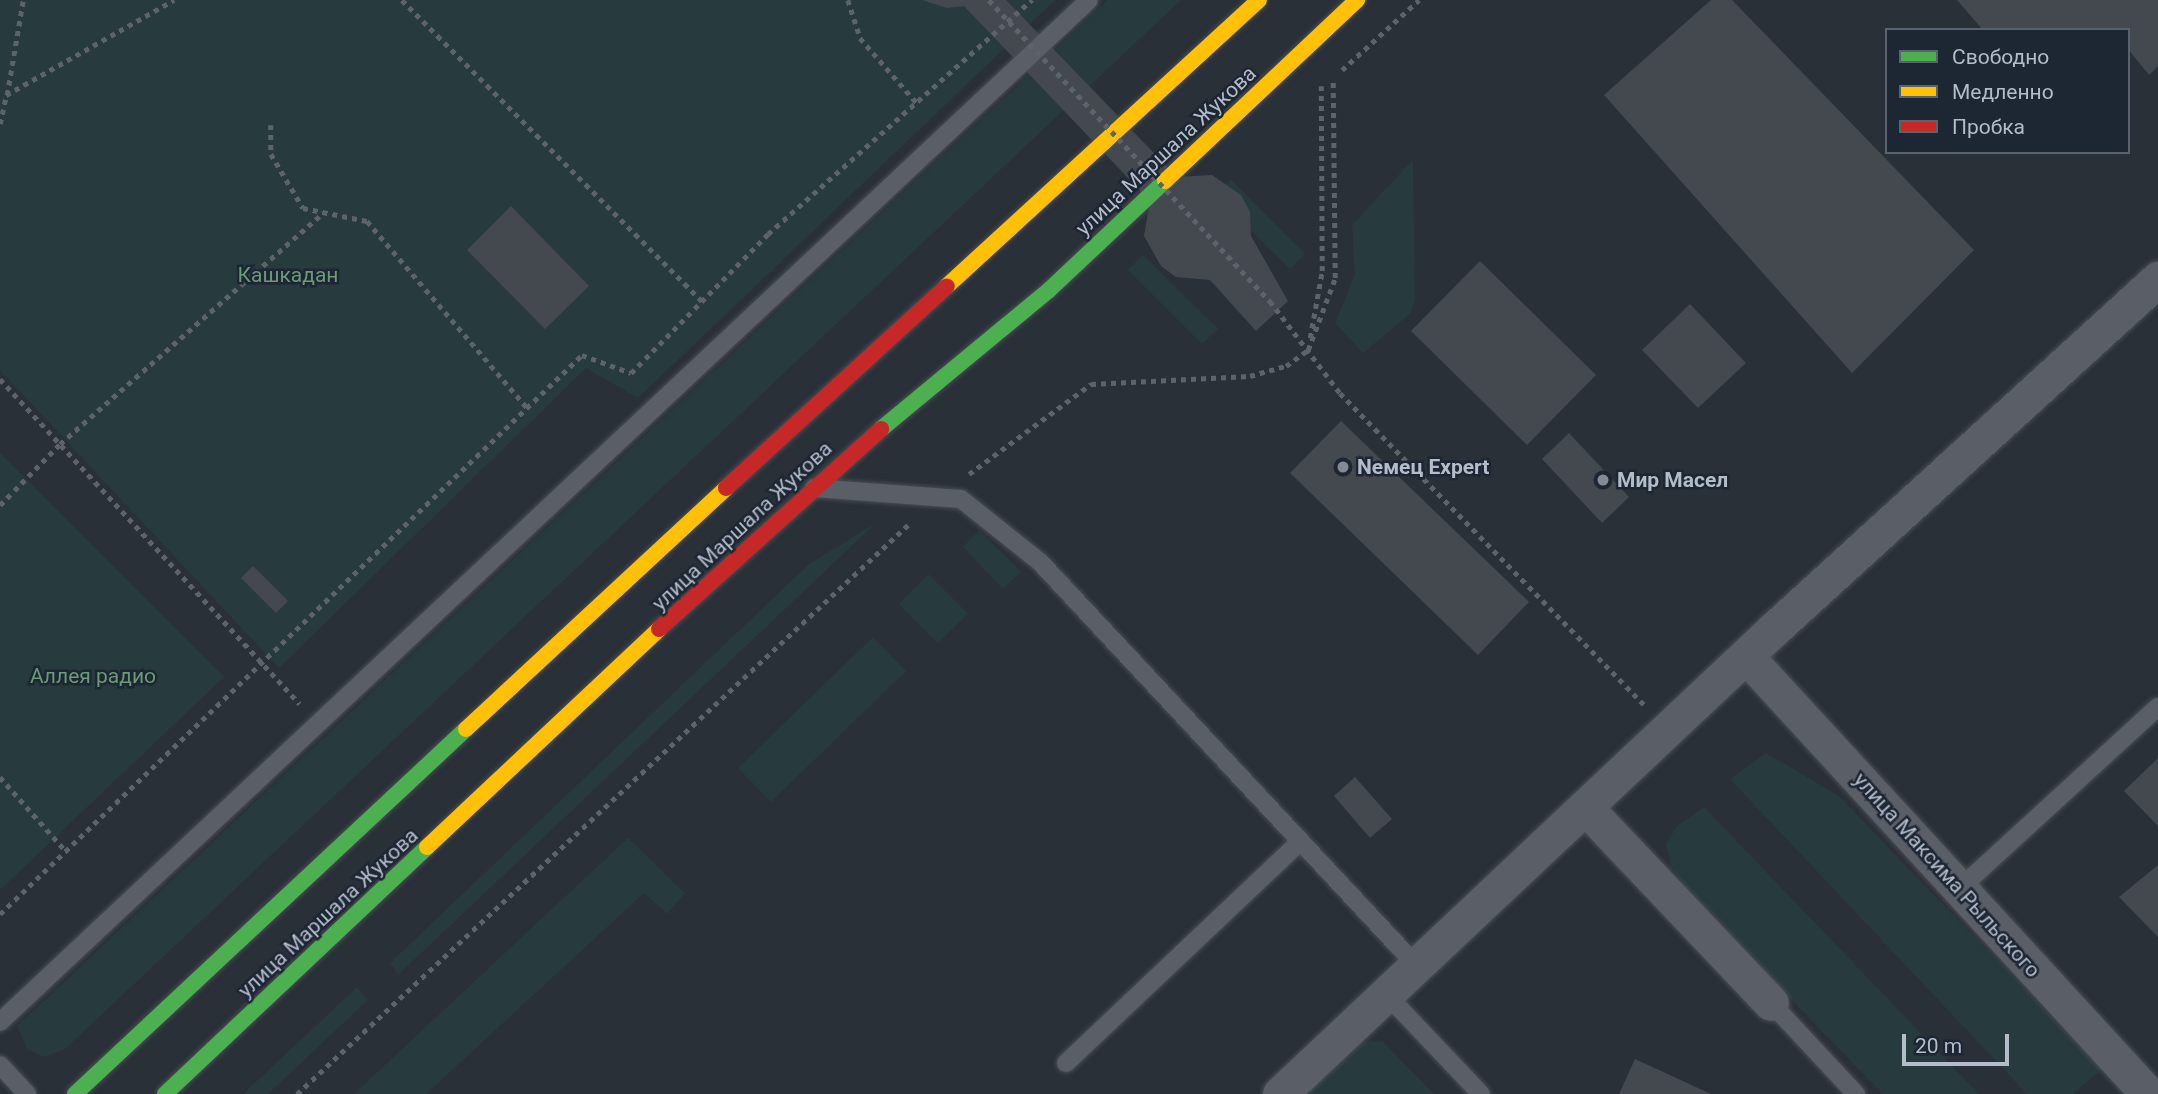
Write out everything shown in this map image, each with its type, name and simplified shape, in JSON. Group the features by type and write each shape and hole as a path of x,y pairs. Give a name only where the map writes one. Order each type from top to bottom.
{"main road":[{"name":"улица Маршала Жукова","path":"75,1094 608,596 1259,0"},
{"name":"улица Маршала Жукова","path":"165,1094 810,487 1049,290 1357,0"}],"street":[{"path":"1280,1094 1668,728 2158,279"},
{"name":"улица Максима Рыльского","path":"1746,656 2148,1094"},
{"path":"1585,807 1771,1003"}],"lane":[{"path":"0,1022 1089,0"},
{"path":"810,487 961,499 1040,562 1416,965"},
{"path":"1958,890 2158,707"},
{"path":"1066,1063 1301,841"},
{"path":"1386,994 1481,1094"},
{"path":"1771,1003 1856,1094"},
{"path":"0,1065 27,1094"}],"path":[{"path":"0,124 23,0"},
{"path":"6,96 174,0"},
{"path":"402,0 702,302"},
{"path":"848,0 860,38 917,103"},
{"path":"989,0 1293,326 1340,393 1668,728"},
{"path":"0,914 64,849 263,664 582,355 631,373 768,234 1032,0"},
{"path":"297,1094 939,497 1091,384 1250,376 1286,366 1308,350 1335,278 1330,81 1419,0"},
{"path":"1308,350 1322,271 1321,76"},
{"path":"271,125 271,154 303,208 367,221 527,408"},
{"path":"0,505 60,444 324,212"},
{"path":"0,379 317,722"},
{"path":"0,777 64,849"}],"green space":[{"name":"Кашкадан","path":"0,0 1055,0 638,398 586,368 279,668 0,370"},
{"path":"1108,0 1181,0 65,1049 44,1057 27,1049 17,1026"},
{"path":"1413,160 1415,300 1410,314 1363,353 1335,323 1355,275 1352,225"},
{"path":"1231,180 1305,254 1290,269 1215,195"},
{"path":"1143,255 1218,329 1202,344 1128,270"},
{"name":"Аллея радио","path":"0,453 224,677 0,890"},
{"path":"876,523 398,975 390,963 809,564"},
{"path":"980,530 1021,572 1003,589 963,547"},
{"path":"928,574 968,614 938,643 899,604"},
{"path":"873,637 906,671 771,802 738,768"},
{"path":"1766,753 1839,796 2102,1069 2073,1094 2027,1094 1730,779"},
{"path":"1704,807 1979,1094 1883,1094 1694,899 1671,866 1666,844 1677,826"},
{"path":"628,838 685,893 667,914 644,893 426,1094 354,1094"},
{"path":"357,987 368,1000 268,1094 243,1094"},
{"path":"1363,1041 1383,1042 1434,1094 1302,1094"}],"building":[{"path":"922,0 1006,0 1177,177 1212,175 1241,195 1250,212 1251,236 1288,301 1256,331 1210,280 1176,277 1161,266 1144,236 1150,201 964,6 947,8"},
{"path":"1711,0 1732,0 1974,250 1852,373 1604,95"},
{"path":"1957,0 2158,0 2158,66 2149,75 2130,51 2130,28 1981,28"},
{"path":"511,206 589,286 545,329 467,250"},
{"path":"1480,261 1596,375 1527,445 1411,331"},
{"path":"1690,304 1746,363 1698,408 1642,350"},
{"path":"1341,421 1529,602 1478,655 1290,473"},
{"path":"1569,433 1629,497 1602,523 1542,459"},
{"path":"253,566 288,601 276,613 241,578"},
{"path":"2158,758 2158,826 2124,791"},
{"path":"1355,777 1392,819 1370,838 1334,796"},
{"path":"2158,865 2158,937 2119,897"},
{"path":"1635,1059 1711,1094 1619,1094"}],"traffic: fast":[{"path":"881,429 1049,290 1165,181"},
{"path":"75,1094 466,729"},
{"path":"165,1094 427,847"}],"traffic: slow":[{"path":"947,286 1259,0"},
{"path":"1165,181 1357,0"},
{"path":"466,729 726,488"},
{"path":"427,847 659,629"}],"traffic: jam":[{"path":"726,488 947,286"},
{"path":"659,629 881,429"}],"place":[{"name":"Nемец Expert","path":"1343,467"},
{"name":"Мир Масел","path":"1603,480"}]}
